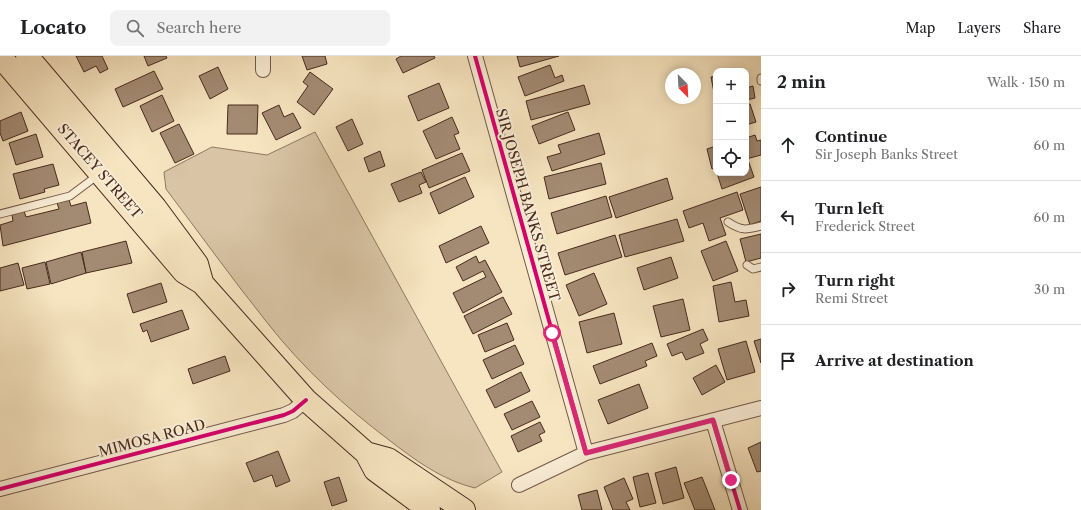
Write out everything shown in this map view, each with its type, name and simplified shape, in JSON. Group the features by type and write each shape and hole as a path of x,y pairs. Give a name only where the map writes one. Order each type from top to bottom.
{"highway":[{"name":"STACEY STREET","path":"0,56 184,272 202,283 306,400 366,453 375,470 429,510"},
{"name":"STACEY STREET","path":"27,56 154,208 196,264 202,283"},
{"name":"STACEY STREET","path":"366,453 388,459 437,494 464,510"}],"street":[{"name":"SIR JOSEPH BANKS STREET","path":"475,56 586,453"},
{"name":"MIMOSA ROAD","path":"0,489 284,415 293,411 306,400"},
{"path":"519,485 586,453 761,408"},
{"path":"713,420 740,510"},
{"name":"STACEY STREET","path":"384,478 412,510"}],"lane":[{"path":"0,214 70,196 101,173"},
{"path":"728,222 739,229 745,230 761,226"},
{"path":"747,265 753,269 761,266"}],"shaded area":[{"path":"315,132 502,472 475,488 440,475 419,462 356,414 310,372 269,325 166,189 164,172 212,147 267,155"}],"building":[{"path":"76,56 102,56 108,69 100,73 96,66 84,72"},
{"path":"144,56 166,56 167,58 148,66"},
{"path":"302,56 325,56 327,64 307,70"},
{"path":"401,56 434,56 435,58 403,73 396,59"},
{"path":"517,56 559,56 520,67"},
{"path":"550,65 555,78 562,75 564,81 525,96 518,77"},
{"path":"218,67 228,89 210,99 199,76"},
{"path":"154,71 163,89 123,107 115,89"},
{"path":"310,72 333,89 314,115 297,102 308,86 303,82"},
{"path":"711,77 713,77 713,87"},
{"path":"439,83 449,108 418,121 408,96"},
{"path":"584,85 590,104 531,120 526,101"},
{"path":"753,86 755,98 749,99 749,87"},
{"path":"162,95 174,121 152,132 140,106"},
{"path":"749,104 756,122 749,124"},
{"path":"228,105 258,105 257,134 227,134"},
{"path":"279,105 284,117 293,113 301,128 276,140 262,113"},
{"path":"21,112 28,131 3,141 0,133 0,121"},
{"path":"568,112 575,130 539,144 532,126"},
{"path":"452,117 459,133 454,135 460,149 436,159 423,131"},
{"path":"352,119 363,144 348,151 336,127"},
{"path":"179,124 194,154 175,163 160,133"},
{"path":"599,133 605,154 552,171 547,157 561,153 558,145"},
{"path":"36,134 43,157 16,165 9,143"},
{"path":"755,135 757,141 761,140 761,155 749,158 749,137"},
{"path":"713,147 713,169 712,169 707,149"},
{"path":"380,151 385,166 369,172 364,158"},
{"path":"462,153 470,171 429,188 422,170"},
{"path":"601,163 606,184 549,199 544,177"},
{"path":"749,163 754,177 722,189 718,176 749,176"},
{"path":"53,164 59,185 44,189 45,192 20,199 13,174"},
{"path":"421,172 426,182 419,185 422,193 399,202 391,184"},
{"path":"465,177 474,197 439,214 430,193"},
{"path":"667,178 673,199 616,218 609,197"},
{"path":"761,187 761,221 750,225 740,194"},
{"path":"737,192 743,210 720,218 726,235 709,241 703,223 689,228 683,211"},
{"path":"606,196 612,217 557,234 551,213"},
{"path":"69,200 71,206 86,202 91,223 3,246 0,225 13,221 12,215 24,211 26,217 59,209 57,203"},
{"path":"677,219 684,241 625,257 619,235"},
{"path":"481,226 489,243 446,263 439,246"},
{"path":"761,234 761,258 746,262 740,239"},
{"path":"615,235 622,257 565,275 558,253"},
{"path":"126,241 132,263 86,273 82,252"},
{"path":"726,241 738,271 713,281 701,251"},
{"path":"81,252 86,273 51,284 46,262"},
{"path":"476,256 479,263 485,260 502,292 463,313 453,293 486,277 483,271 463,281 456,267"},
{"path":"671,257 678,278 644,290 637,268"},
{"path":"45,262 50,284 27,289 22,268"},
{"path":"18,263 24,285 0,291 0,268"},
{"path":"594,273 607,304 579,316 566,285"},
{"path":"731,282 735,302 746,300 749,316 719,322 713,286"},
{"path":"161,283 167,302 133,313 127,294"},
{"path":"503,297 512,314 473,334 464,316"},
{"path":"683,299 690,330 661,337 653,306"},
{"path":"182,310 189,329 151,342 147,330 143,332 140,324"},
{"path":"614,313 622,344 587,353 579,322"},
{"path":"507,323 514,340 485,352 478,335"},
{"path":"703,329 708,340 700,344 704,353 686,360 682,352 672,356 667,344"},
{"path":"761,339 761,363 754,341"},
{"path":"746,341 755,372 727,380 718,349"},
{"path":"652,343 657,356 645,361 647,366 600,384 593,366"},
{"path":"515,345 524,364 492,379 483,360"},
{"path":"225,356 230,371 193,384 188,369"},
{"path":"716,365 725,382 702,395 693,378"},
{"path":"521,372 530,391 495,408 486,390"},
{"path":"639,384 648,408 608,424 598,400"},
{"path":"532,401 540,417 512,430 504,414"},
{"path":"540,422 545,432 539,435 542,441 518,452 511,436"},
{"path":"761,442 761,471 757,472 748,448"},
{"path":"278,451 290,481 276,487 272,475 254,482 246,463"},
{"path":"676,467 684,498 663,504 655,473"},
{"path":"648,473 656,503 640,507 633,477"},
{"path":"339,477 347,501 332,506 324,482"},
{"path":"702,477 715,510 695,510 684,483"},
{"path":"624,478 633,499 626,502 630,510 613,510 604,487"},
{"path":"597,490 602,510 582,510 578,495"}],"cycle path":[{"path":"475,56 586,453"},
{"path":"0,489 284,415 293,411 306,400"},
{"path":"713,421 740,510"}],"route":[{"path":"552,333 586,453 713,420 731,480"}]}
